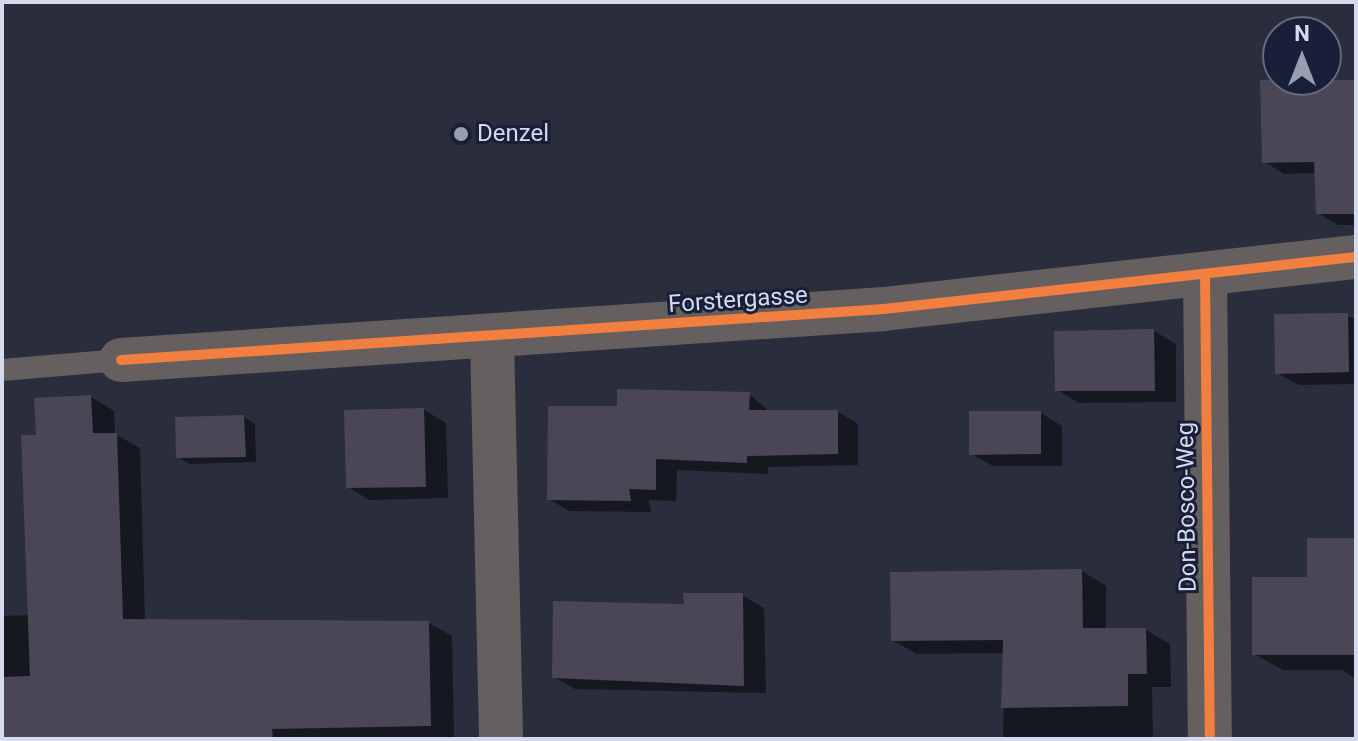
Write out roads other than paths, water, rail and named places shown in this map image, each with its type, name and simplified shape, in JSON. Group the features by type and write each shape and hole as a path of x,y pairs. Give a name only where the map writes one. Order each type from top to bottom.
{"street":[{"name":"Forstergasse","path":"121,360 492,339 1205,275 1356,257"},
{"name":"Don-Bosco-Weg","path":"1205,275 1210,739"},
{"path":"492,339 501,739"}],"lane":[{"name":"Forstergasse","path":"2,370 121,360"}],"place":[{"name":"Denzel","path":"461,134"}]}
